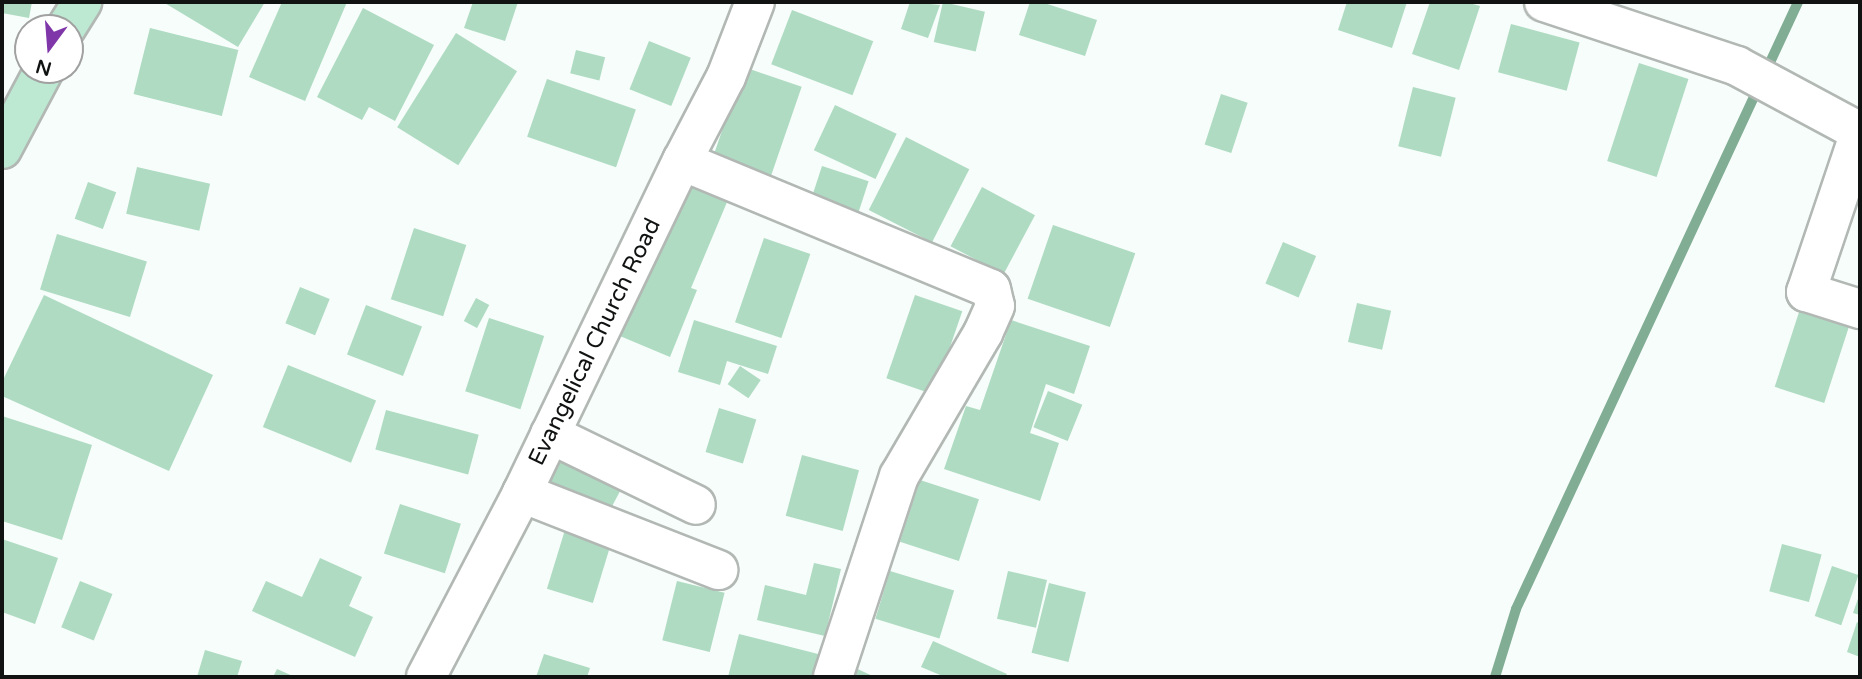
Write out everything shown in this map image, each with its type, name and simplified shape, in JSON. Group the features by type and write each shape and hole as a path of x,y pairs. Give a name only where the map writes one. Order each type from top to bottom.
{"main road":[{"path":"2,149 37,84"}],"street":[{"name":"Evangelical Church Road","path":"426,677 522,493 681,161 726,76 755,2"},
{"path":"1544,2 1737,66 1860,132 1806,292 1860,309"},
{"path":"681,161 991,289 995,306 983,333 899,477 833,677"},
{"path":"550,434 696,505"},
{"path":"522,493 718,570"}],"building":[{"path":"2,2 32,2 30,14 2,13"},
{"path":"163,2 265,2 238,47"},
{"path":"282,2 347,2 305,101 249,77"},
{"path":"473,2 518,2 505,41 464,28"},
{"path":"910,2 940,5 928,38 901,29"},
{"path":"943,2 985,12 976,52 934,42"},
{"path":"1030,2 1041,2 1097,20 1085,56 1019,35"},
{"path":"1347,2 1407,2 1392,48 1338,30"},
{"path":"1430,2 1466,2 1480,6 1459,70 1412,54"},
{"path":"363,8 434,45 395,121 369,107 362,120 317,97"},
{"path":"792,10 873,41 852,95 771,64"},
{"path":"1511,24 1580,42 1567,91 1498,72"},
{"path":"150,28 238,50 222,116 134,94"},
{"path":"456,33 517,71 458,165 397,127"},
{"path":"649,41 691,58 671,106 630,89"},
{"path":"576,50 605,57 599,81 570,73"},
{"path":"1639,63 1688,79 1657,177 1607,161"},
{"path":"744,67 802,87 769,182 711,162"},
{"path":"547,79 636,110 616,167 527,137"},
{"path":"1413,87 1456,98 1441,157 1398,146"},
{"path":"1221,94 1248,103 1231,153 1205,144"},
{"path":"835,105 897,134 875,179 814,150"},
{"path":"906,137 969,169 932,242 869,210"},
{"path":"822,166 869,181 857,218 810,203"},
{"path":"137,167 210,184 199,231 126,214"},
{"path":"690,179 730,195 691,288 697,290 670,357 608,331 635,263 652,270"},
{"path":"88,182 116,192 103,229 75,219"},
{"path":"982,187 1035,215 1004,274 951,246"},
{"path":"1053,225 1135,253 1110,327 1028,299"},
{"path":"414,228 466,245 443,316 391,299"},
{"path":"57,234 147,261 130,317 40,289"},
{"path":"764,238 810,254 781,338 735,322"},
{"path":"1283,242 1316,256 1299,297 1265,283"},
{"path":"300,287 330,299 315,335 285,323"},
{"path":"44,295 213,375 169,471 2,396 2,382"},
{"path":"915,295 962,311 934,394 886,378"},
{"path":"476,298 489,305 477,328 464,321"},
{"path":"1357,303 1391,311 1382,350 1348,342"},
{"path":"366,305 422,327 403,376 347,354"},
{"path":"1801,306 1850,322 1824,403 1775,387"},
{"path":"489,318 544,336 520,409 465,391"},
{"path":"694,320 777,346 768,374 727,361 720,385 678,372"},
{"path":"1011,320 1090,346 1074,394 1046,384 1030,433 1059,443 1040,501 944,469 966,406 980,410"},
{"path":"288,365 376,401 351,463 263,427"},
{"path":"740,366 761,380 748,398 728,384"},
{"path":"1048,391 1082,405 1068,441 1033,427"},
{"path":"719,408 756,419 743,463 706,452"},
{"path":"386,410 479,435 468,474 375,450"},
{"path":"2,416 92,445 62,540 2,521"},
{"path":"553,449 623,486 605,520 535,483"},
{"path":"802,455 859,470 843,531 786,516"},
{"path":"920,480 979,499 959,561 900,542"},
{"path":"400,504 461,524 445,573 384,553"},
{"path":"568,520 614,534 593,603 547,589"},
{"path":"2,539 58,558 35,624 2,612"},
{"path":"1782,544 1822,555 1809,602 1769,591"},
{"path":"320,558 362,577 349,606 373,617 355,657 252,611 266,581 302,597"},
{"path":"814,563 841,569 825,636 757,620 765,585 806,595"},
{"path":"1832,566 1858,575 1841,625 1815,616"},
{"path":"890,571 954,591 939,638 875,619"},
{"path":"1008,571 1047,580 1036,628 997,619"},
{"path":"80,581 112,594 94,640 61,627"},
{"path":"677,581 725,593 710,652 662,640"},
{"path":"1049,583 1086,592 1068,662 1032,653"},
{"path":"1860,593 1860,615 1853,613"},
{"path":"1857,622 1860,624 1860,657 1847,652"},
{"path":"739,634 822,655 817,677 728,677"},
{"path":"933,641 1007,674 1005,677 945,677 921,667"},
{"path":"205,650 242,661 237,677 197,677"},
{"path":"544,654 590,668 587,677 536,677"},
{"path":"853,667 875,677 848,677"},
{"path":"277,669 295,677 273,677"}],"waterway":[{"path":"1495,677 1516,609 1798,2"}]}
